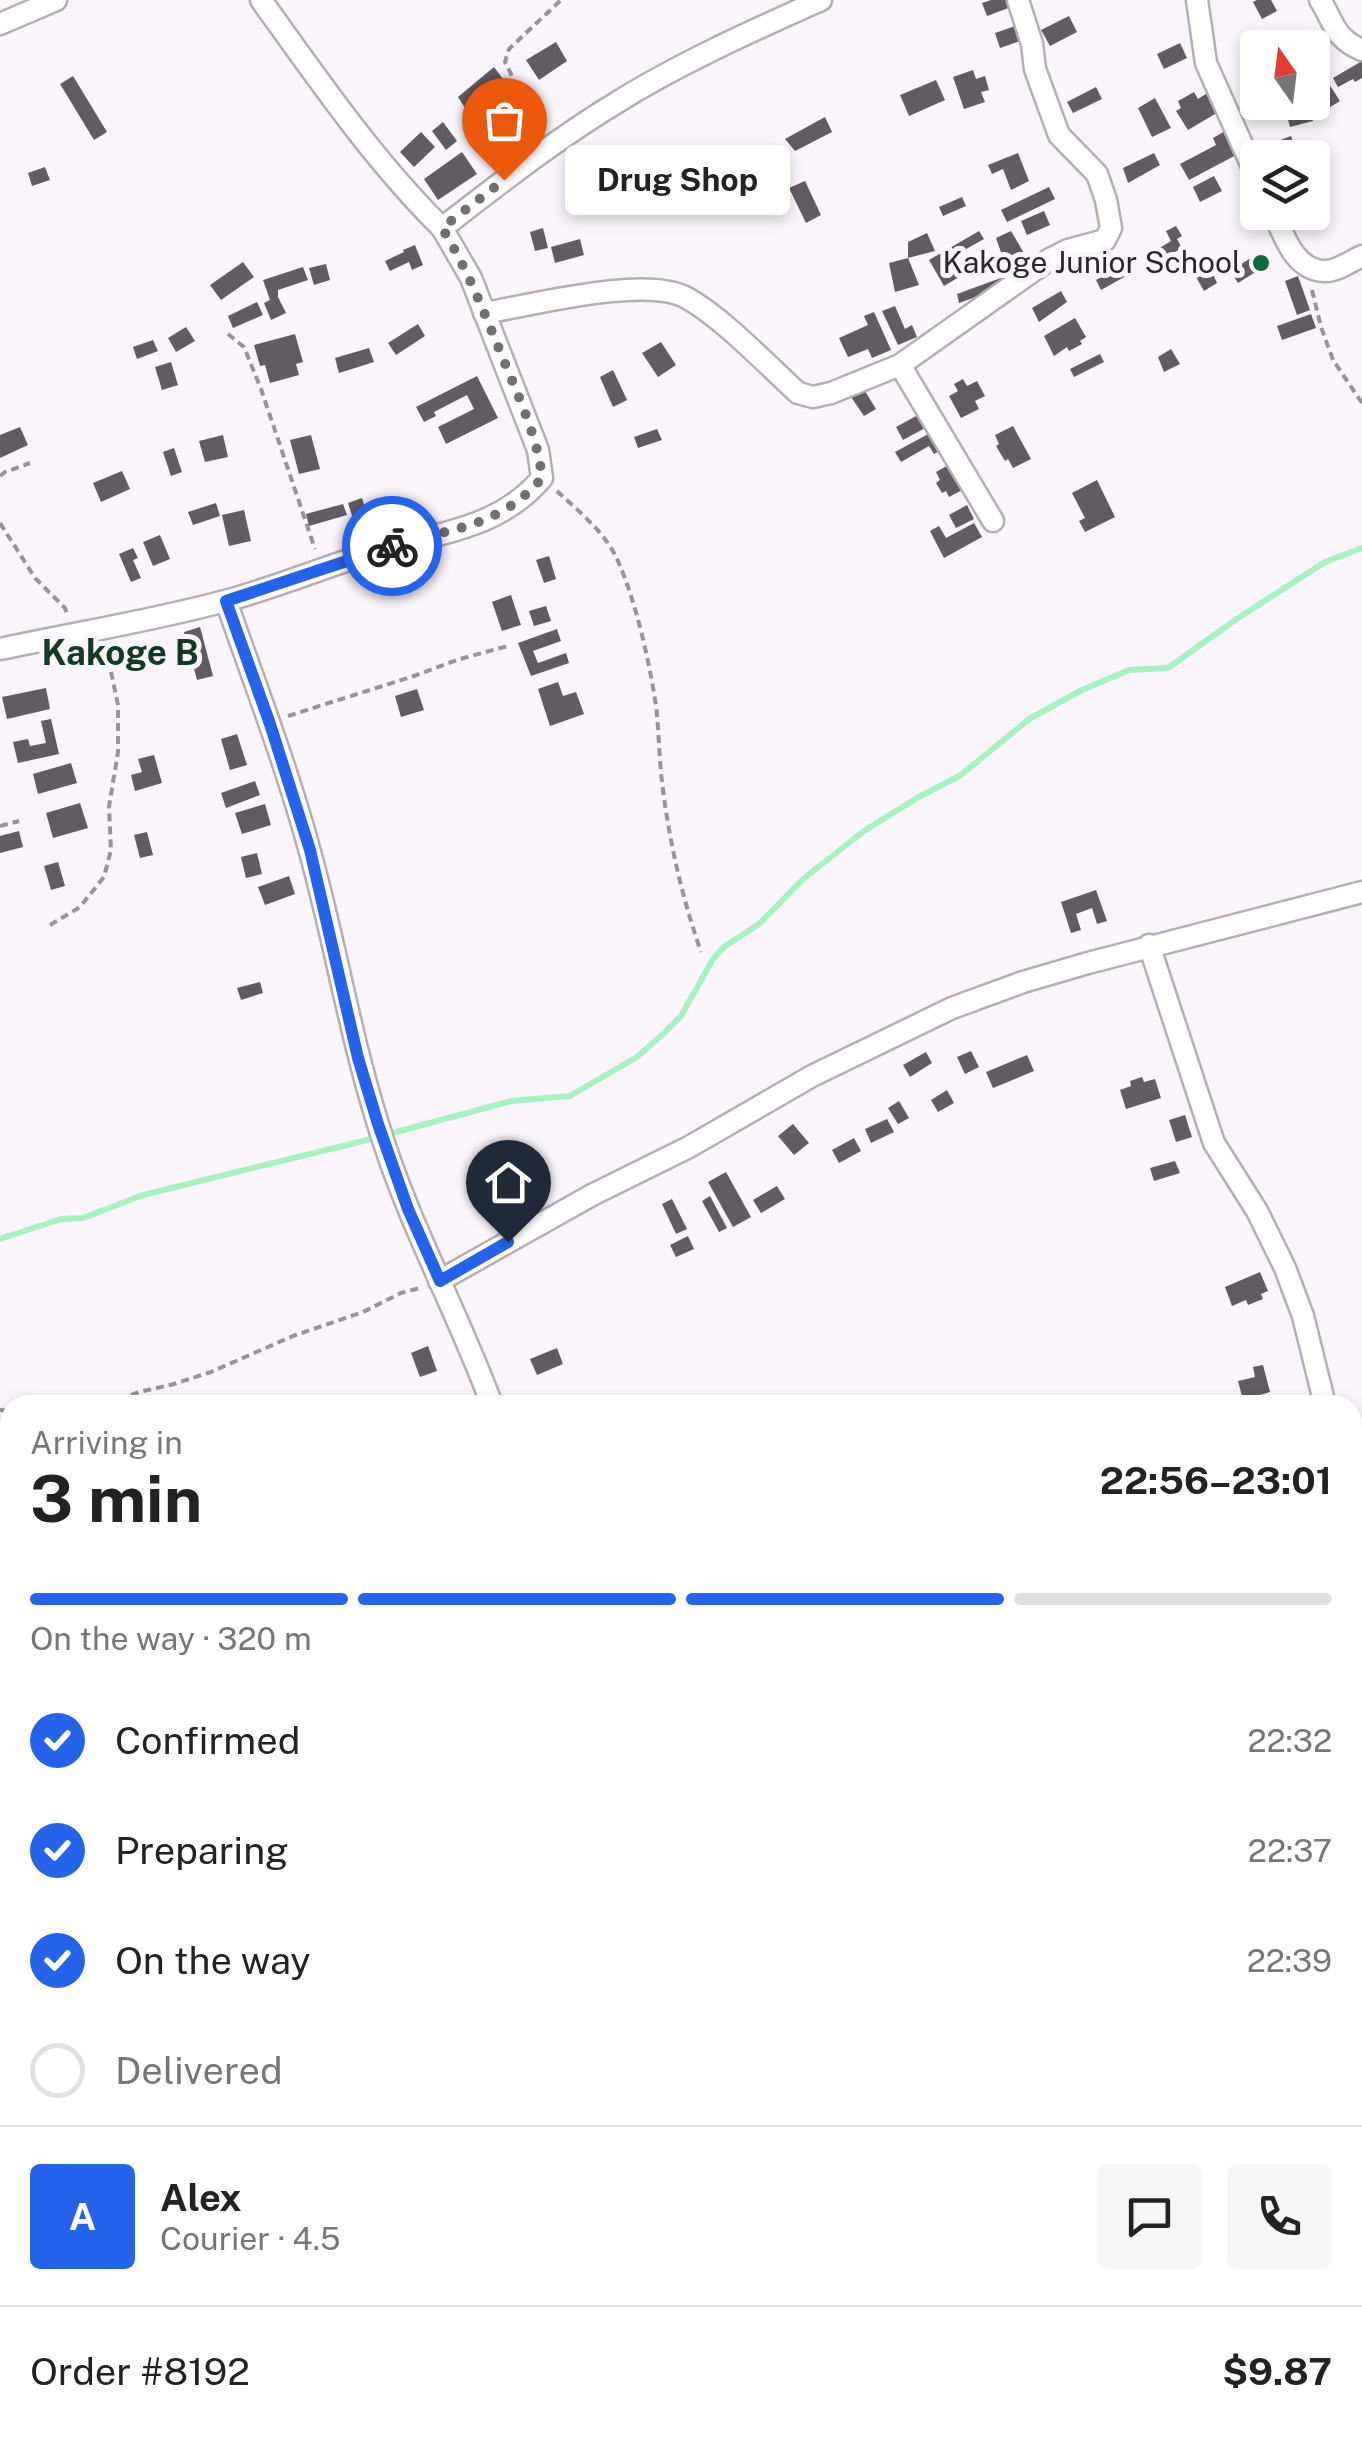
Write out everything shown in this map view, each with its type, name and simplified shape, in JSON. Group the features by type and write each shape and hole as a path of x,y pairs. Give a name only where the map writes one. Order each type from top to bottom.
{"street":[{"path":"0,24 56,0"},
{"path":"0,649 226,601 496,516 516,504 542,478 538,450 471,278 442,228 370,149 262,0"},
{"path":"442,228 550,146 660,77 821,0"},
{"path":"484,313 626,289 663,290 684,296 709,313 798,393 831,393 900,365 1050,259 1105,240 1112,228 1097,174 1059,135 1048,111 1018,0"},
{"path":"1197,0 1206,63 1240,140"},
{"path":"1320,0 1338,34 1346,43 1362,50"},
{"path":"1282,230 1291,250 1306,266 1327,272 1362,256"},
{"path":"900,365 993,521"},
{"path":"226,601 310,850 358,1058 378,1124 408,1209 488,1395"},
{"path":"440,1281 592,1195 690,1147 812,1076 952,1008 1024,982 1148,946 1362,892"},
{"path":"1148,946 1214,1143 1257,1211 1285,1268 1303,1316 1323,1395"}],"path":[{"path":"550,146 515,103 514,80 505,62 508,50 561,0"},
{"path":"1306,266 1333,360 1362,404"},
{"path":"228,334 244,348 255,375 322,568"},
{"path":"0,476 30,463"},
{"path":"542,478 594,524 616,557 641,630 656,706 673,854 701,952"},
{"path":"0,523 35,578 66,608 73,634"},
{"path":"50,925 80,907 104,877 110,850 109,808 118,752 118,706 102,628"},
{"path":"270,724 508,646"},
{"path":"0,826 19,821"},
{"path":"131,1395 212,1372 293,1336 440,1281"}],"building":[{"path":"1008,0 1011,7 987,16 982,3"},
{"path":"1271,0 1277,11 1262,19 1253,2"},
{"path":"1069,16 1077,32 1050,46 1041,30"},
{"path":"1021,24 1026,39 1000,48 995,33"},
{"path":"556,42 567,61 539,80 526,60"},
{"path":"1180,43 1187,58 1164,69 1157,54"},
{"path":"1362,61 1362,78 1338,87 1333,78"},
{"path":"494,67 506,83 467,111 458,97"},
{"path":"973,70 976,79 985,76 989,90 981,92 985,102 964,109 953,77"},
{"path":"73,76 107,132 94,140 60,84"},
{"path":"936,80 945,100 909,116 900,95"},
{"path":"1330,86 1340,101 1330,107"},
{"path":"1096,87 1102,99 1073,113 1067,102"},
{"path":"1194,92 1198,99 1209,92 1220,111 1188,130 1176,111 1181,108 1178,101"},
{"path":"1155,98 1171,128 1152,137 1138,108"},
{"path":"825,117 832,132 795,151 785,139"},
{"path":"1288,120 1313,120 1313,121 1290,127"},
{"path":"443,122 457,141 446,150 432,131"},
{"path":"1225,131 1238,154 1189,180 1180,164 1216,145 1213,138"},
{"path":"421,132 435,147 414,167 400,152"},
{"path":"462,152 477,174 438,200 424,179"},
{"path":"1018,153 1029,181 1011,190 1003,169 992,174 988,165"},
{"path":"1154,153 1160,165 1128,183 1123,168"},
{"path":"45,167 50,180 32,186 28,173"},
{"path":"1214,176 1222,191 1200,202 1193,187"},
{"path":"805,181 821,215 806,223 789,188"},
{"path":"1049,187 1055,199 1007,222 1001,210"},
{"path":"962,197 966,206 943,216 939,207"},
{"path":"1044,211 1050,225 1027,235 1021,221"},
{"path":"1176,226 1182,236 1177,239 1182,248 1158,262 1153,252 1171,241 1166,231"},
{"path":"543,228 548,248 535,251 530,232"},
{"path":"979,231 984,239 943,262 947,269 989,251 995,261 944,286 929,260"},
{"path":"1011,231 1029,262 1009,275 996,238"},
{"path":"927,233 935,251 908,258 908,242"},
{"path":"580,239 584,255 555,263 551,247"},
{"path":"415,245 423,265 412,270 409,262 390,271 385,261"},
{"path":"1254,256 1262,268 1238,283 1230,271"},
{"path":"908,258 919,285 895,292 889,263"},
{"path":"243,262 254,277 221,300 210,285"},
{"path":"1208,263 1217,283 1204,291 1192,270"},
{"path":"326,264 330,280 314,285 309,268"},
{"path":"1121,266 1126,276 1101,290 1096,280"},
{"path":"303,267 308,280 278,290 286,313 271,320 264,303 270,300 263,280"},
{"path":"1009,275 1012,284 959,303 957,294"},
{"path":"1298,276 1310,310 1297,315 1285,281"},
{"path":"1061,291 1067,302 1039,322 1032,308"},
{"path":"257,302 263,315 233,328 228,316"},
{"path":"895,306 905,329 912,325 917,337 898,345 882,311"},
{"path":"874,312 891,350 872,358 868,349 848,357 839,338 868,325 864,316"},
{"path":"1311,314 1316,328 1282,340 1277,326"},
{"path":"1075,318 1086,337 1080,341 1082,344 1069,351 1067,347 1054,356 1044,336"},
{"path":"418,324 425,336 396,355 388,343"},
{"path":"186,327 195,341 176,352 168,338"},
{"path":"295,334 303,362 296,364 299,375 270,383 254,345"},
{"path":"153,340 158,351 137,359 133,347"},
{"path":"661,342 676,365 658,377 642,353"},
{"path":"369,348 374,362 339,373 335,358"},
{"path":"1171,349 1180,364 1164,372 1158,357"},
{"path":"1100,354 1104,362 1074,377 1070,369"},
{"path":"171,362 178,385 162,390 155,367"},
{"path":"613,370 627,400 613,407 600,377"},
{"path":"477,376 498,418 446,444 438,427 474,409 467,395 434,412 436,416 424,422 416,407"},
{"path":"963,379 967,386 977,381 985,396 975,401 979,409 961,418 949,396 958,391 954,384"},
{"path":"860,383 876,409 864,416 847,391"},
{"path":"920,414 927,427 903,440 896,427"},
{"path":"1013,426 1031,459 1013,468 996,446 999,444 995,435"},
{"path":"20,427 28,445 0,458 0,435"},
{"path":"657,429 662,440 638,448 634,437"},
{"path":"932,432 941,450 934,454 929,446 901,462 895,452"},
{"path":"223,435 228,457 205,462 199,441"},
{"path":"311,435 320,469 299,474 290,440"},
{"path":"174,448 182,472 171,476 163,452"},
{"path":"952,463 966,488 949,497 936,483 940,480 936,472"},
{"path":"122,471 130,489 101,502 93,483"},
{"path":"1097,480 1115,517 1085,532 1079,521 1085,518 1072,493"},
{"path":"362,498 370,524 356,528 348,503"},
{"path":"216,503 220,516 193,525 188,512"},
{"path":"343,504 347,515 309,526 306,514"},
{"path":"967,505 974,519 956,528 949,515"},
{"path":"244,510 251,541 229,546 222,515"},
{"path":"974,523 982,537 944,558 930,531 939,526 946,538"},
{"path":"160,535 170,559 153,566 143,542"},
{"path":"133,548 138,558 133,560 141,578 131,582 119,554"},
{"path":"549,556 556,579 544,583 536,560"},
{"path":"511,595 521,625 502,631 492,602"},
{"path":"546,606 551,621 534,626 529,611"},
{"path":"200,627 213,676 197,680 184,632"},
{"path":"557,629 561,641 533,651 538,663 566,653 569,663 531,676 518,643"},
{"path":"558,682 563,696 576,692 584,714 550,726 538,689"},
{"path":"46,688 50,709 7,719 2,697"},
{"path":"417,689 424,710 401,717 395,696"},
{"path":"51,719 59,754 18,763 13,742 28,739 30,746 46,743 41,721"},
{"path":"237,734 247,765 230,770 221,739"},
{"path":"154,755 162,783 135,791 131,775 142,772 138,759"},
{"path":"71,763 77,783 38,794 33,774"},
{"path":"255,781 260,795 226,808 221,793"},
{"path":"80,803 88,828 53,838 46,813"},
{"path":"265,804 271,825 242,834 235,813"},
{"path":"19,831 23,847 0,853 0,836"},
{"path":"147,832 153,855 140,858 134,835"},
{"path":"257,853 262,874 246,878 241,857"},
{"path":"58,862 65,886 51,890 44,866"},
{"path":"289,876 295,894 265,905 258,887"},
{"path":"1096,890 1107,921 1097,924 1092,908 1076,914 1081,930 1071,933 1061,902"},
{"path":"260,982 263,993 241,1000 237,988"},
{"path":"971,1051 979,1067 965,1074 957,1057"},
{"path":"926,1052 932,1063 910,1077 903,1065"},
{"path":"1027,1055 1034,1071 993,1088 986,1072"},
{"path":"1142,1077 1144,1082 1155,1079 1161,1098 1126,1109 1120,1090"},
{"path":"947,1090 954,1103 938,1112 931,1100"},
{"path":"899,1101 909,1118 898,1124 888,1108"},
{"path":"1185,1115 1192,1137 1176,1142 1169,1120"},
{"path":"887,1119 894,1132 871,1143 865,1129"},
{"path":"793,1124 809,1143 794,1155 778,1136"},
{"path":"854,1138 861,1151 839,1163 832,1150"},
{"path":"1175,1161 1180,1173 1154,1181 1150,1168"},
{"path":"726,1172 751,1217 733,1227 708,1182"},
{"path":"777,1186 785,1199 761,1213 753,1200"},
{"path":"710,1196 727,1228 719,1232 702,1201"},
{"path":"672,1199 687,1229 676,1234 662,1204"},
{"path":"688,1236 694,1249 676,1257 670,1245"},
{"path":"1260,1272 1268,1291 1261,1294 1263,1299 1232,1306 1225,1287"},
{"path":"428,1346 437,1371 420,1377 411,1353"},
{"path":"557,1348 563,1364 537,1375 530,1359"},
{"path":"1263,1365 1270,1392 1242,1395 1238,1381 1255,1377 1253,1367"}],"waterway":[{"path":"0,1239 61,1219 83,1218 143,1195 511,1101 570,1096 637,1057 663,1034 681,1016 724,947 759,924 803,879 864,831 961,775 1029,719 1129,670 1168,668 1325,562 1362,548"}],"way so far":[{"path":"392,546 496,516 516,504 542,478 538,450 471,278 442,228 504,180"}],"place":[{"name":"Drug Shop","path":"504,180"},
{"name":"Kakoge Junior School","path":"1261,263"}],"district":[{"name":"Kakoge B","path":"120,653"}],"route":[{"path":"392,546 226,601 310,850 358,1058 387,1153 440,1281 508,1242"}]}
